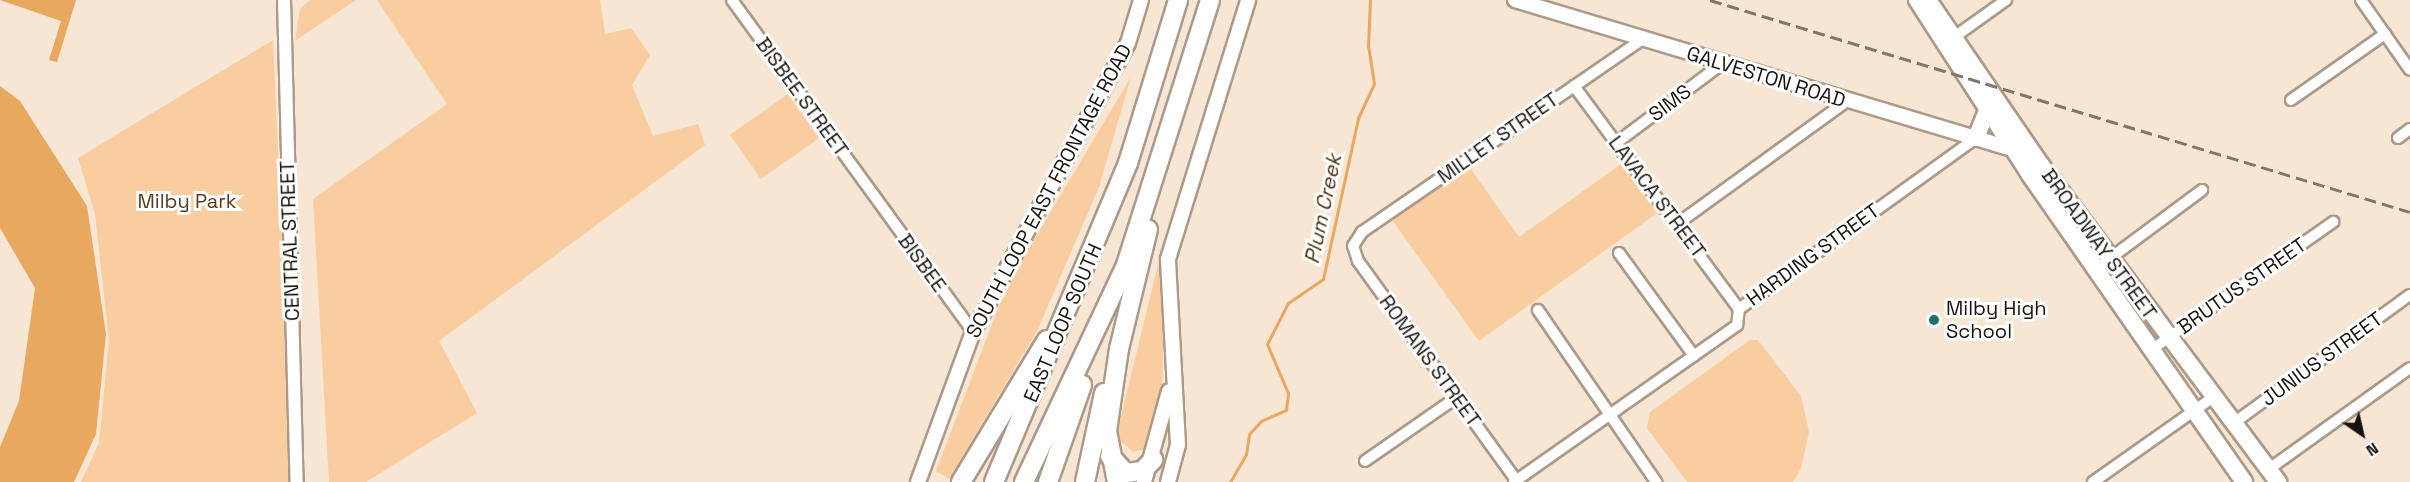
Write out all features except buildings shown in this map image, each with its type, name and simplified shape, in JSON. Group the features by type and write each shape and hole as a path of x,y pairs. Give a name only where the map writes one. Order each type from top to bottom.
{"highway":[{"name":"EAST LOOP SOUTH","path":"994,482 1084,279 1128,163 1178,0"},
{"path":"1117,482 1109,455 1107,431 1119,349 1159,169 1210,0"},
{"name":"EAST LOOP SOUTH","path":"1024,482 1095,336 1159,169"},
{"path":"961,482 1084,279"},
{"path":"1048,482 1068,436 1095,336"},
{"path":"1085,482 1098,408 1119,349"},
{"path":"1109,455 1126,473 1142,471 1153,460"}],"main road":[{"name":"SOUTH LOOP EAST FRONTAGE ROAD","path":"918,482 973,332 1128,43 1141,0"},
{"path":"1168,482 1178,445 1168,259 1248,0"},
{"name":"GALVESTON ROAD","path":"1515,0 1641,40 1976,138 2007,139"},
{"name":"BROADWAY STREET","path":"1917,0 1949,40 2007,139"},
{"name":"BROADWAY STREET","path":"1928,0 1987,111 2007,139 2104,263 2169,338 2215,396 2273,475"},
{"path":"1976,138 1987,111"},
{"name":"BROADWAY STREET","path":"2104,263 2151,350 2244,482"},
{"path":"1144,482 1153,460 1167,409 1172,359"}],"street":[{"name":"CENTRAL STREET","path":"284,0 297,482"},
{"name":"BISBEE STREET","path":"732,0 872,193"},
{"path":"1949,40 2006,0"},
{"path":"2361,0 2409,66"},
{"path":"2290,100 2385,34"},
{"name":"MILLET STREET","path":"1358,239 1641,40"},
{"name":"SIMS","path":"1616,143 1723,63"},
{"name":"LAVACA STREET","path":"1574,86 1739,309"},
{"path":"1677,224 1847,101"},
{"path":"2398,138 2410,129"},
{"name":"HARDING STREET","path":"1515,481 1737,325 1739,309 1976,138"},
{"path":"2104,263 2202,189"},
{"name":"BISBEE","path":"872,193 973,332"},
{"name":"BRUTUS STREET","path":"2151,350 2333,222"},
{"name":"ROMANS STREET","path":"1358,239 1353,246 1358,261 1515,481"},
{"path":"1619,253 1694,356"},
{"name":"JUNIUS STREET","path":"2235,422 2410,295"},
{"path":"1538,310 1656,482"},
{"path":"2273,475 2410,368"},
{"path":"2093,482 2215,396"},
{"path":"1365,461 1457,397"}],"green space":[{"path":"310,0 356,0 295,41 300,9"},
{"path":"377,0 600,0 605,34 631,28 650,55 632,85 653,136 698,124 705,145 439,341 477,413 366,482 329,482 313,199 447,104"},
{"name":"Milby Park","path":"273,40 293,482 81,482 99,443 109,340 95,214 78,158"},
{"path":"1131,77 1099,187 1038,329 949,479 936,471 1007,285"},
{"path":"788,94 819,138 761,179 730,135"},
{"path":"1624,162 1660,211 1479,341 1392,220 1468,165 1519,237"},
{"path":"1165,236 1162,406 1150,448 1133,452 1116,437"},
{"path":"1750,340 1758,340 1801,396 1809,432 1801,468 1793,482 1687,482 1647,428 1650,412"}],"shaded area":[{"path":"0,0 76,0 57,62 49,60 61,21"},
{"path":"0,86 20,101 87,206 106,334 96,434 74,482 0,482 0,447 19,401 35,288 0,228"}],"waterway":[{"name":"Plum Creek","path":"1230,482 1246,454 1249,434 1261,421 1286,410 1288,393 1267,344 1288,303 1323,279 1358,118 1374,83 1368,47 1370,0"}],"railway":[{"path":"1710,0 2410,212"}],"place":[{"name":"Milby High School","path":"1934,320"}]}
